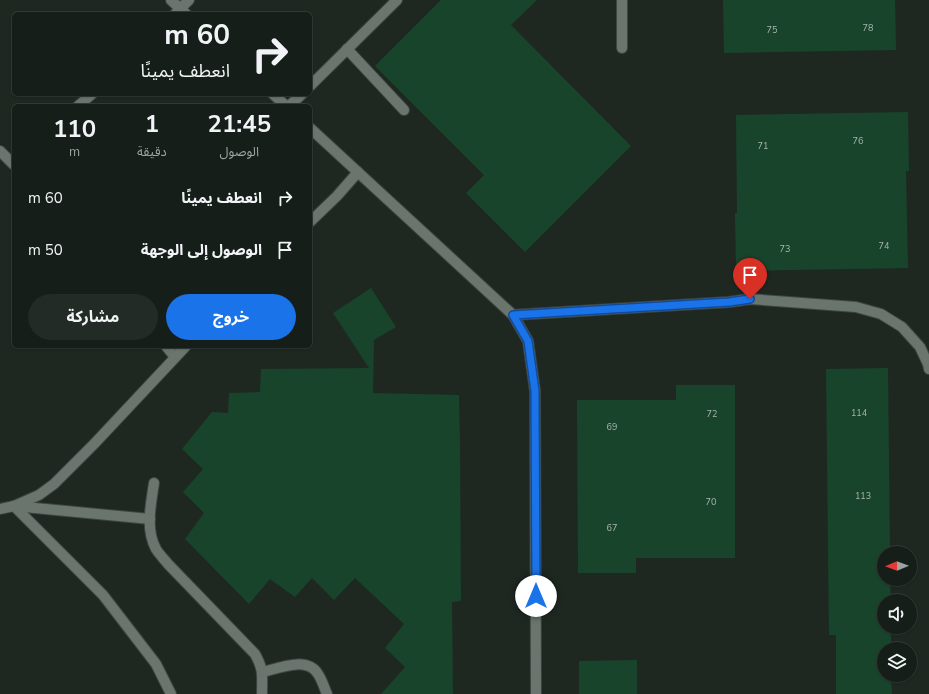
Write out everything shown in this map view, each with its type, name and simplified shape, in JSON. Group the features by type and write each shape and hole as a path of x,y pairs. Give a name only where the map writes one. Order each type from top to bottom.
{"street":[{"path":"171,0 180,12 189,0"},
{"path":"312,84 397,0"},
{"path":"622,0 622,48"},
{"path":"347,49 404,110"},
{"path":"80,104 90,96"},
{"path":"275,96 284,104"},
{"path":"291,104 300,96"},
{"path":"312,130 513,315 528,341 535,391 536,694"},
{"path":"0,151 12,161"},
{"path":"312,220 337,196 358,172"},
{"path":"513,315 729,302 750,299 856,307 881,314 902,328 920,347 929,369"},
{"path":"168,348 175,357"},
{"path":"0,509 14,506 39,495 54,484 95,443 184,348"},
{"path":"154,483 150,519 151,533 156,548 168,564 255,654 260,662 263,672 262,694"},
{"path":"14,506 150,519"},
{"path":"14,506 103,595 156,664 171,694"},
{"path":"263,672 298,664 305,664 318,672 327,694"}],"building":[{"path":"441,0 537,0 511,25 631,146 525,252 466,193 484,175 375,66"},
{"path":"723,0 895,0 896,50 724,53"},
{"path":"908,112 909,171 906,171 908,268 736,271 736,115"},
{"path":"371,288 396,327 374,340 373,393 459,395 461,601 452,602 453,694 381,694 405,667 385,648 404,624 355,578 334,600 312,578 295,597 270,579 249,604 185,539 204,513 183,492 203,469 182,449 212,412 228,413 229,393 260,392 261,369 369,368 333,313"},
{"path":"888,368 890,546 877,546 877,586 890,586 891,594 877,594 877,634 891,634 891,642 877,642 877,682 891,682 892,694 836,694 836,635 829,635 826,369"},
{"path":"676,385 735,385 735,558 636,558 636,573 578,573 577,400 676,400"},
{"path":"637,660 637,694 579,694 579,661"}],"route":[{"path":"536,596 535,391 528,341 513,315 729,302 750,299"}]}
